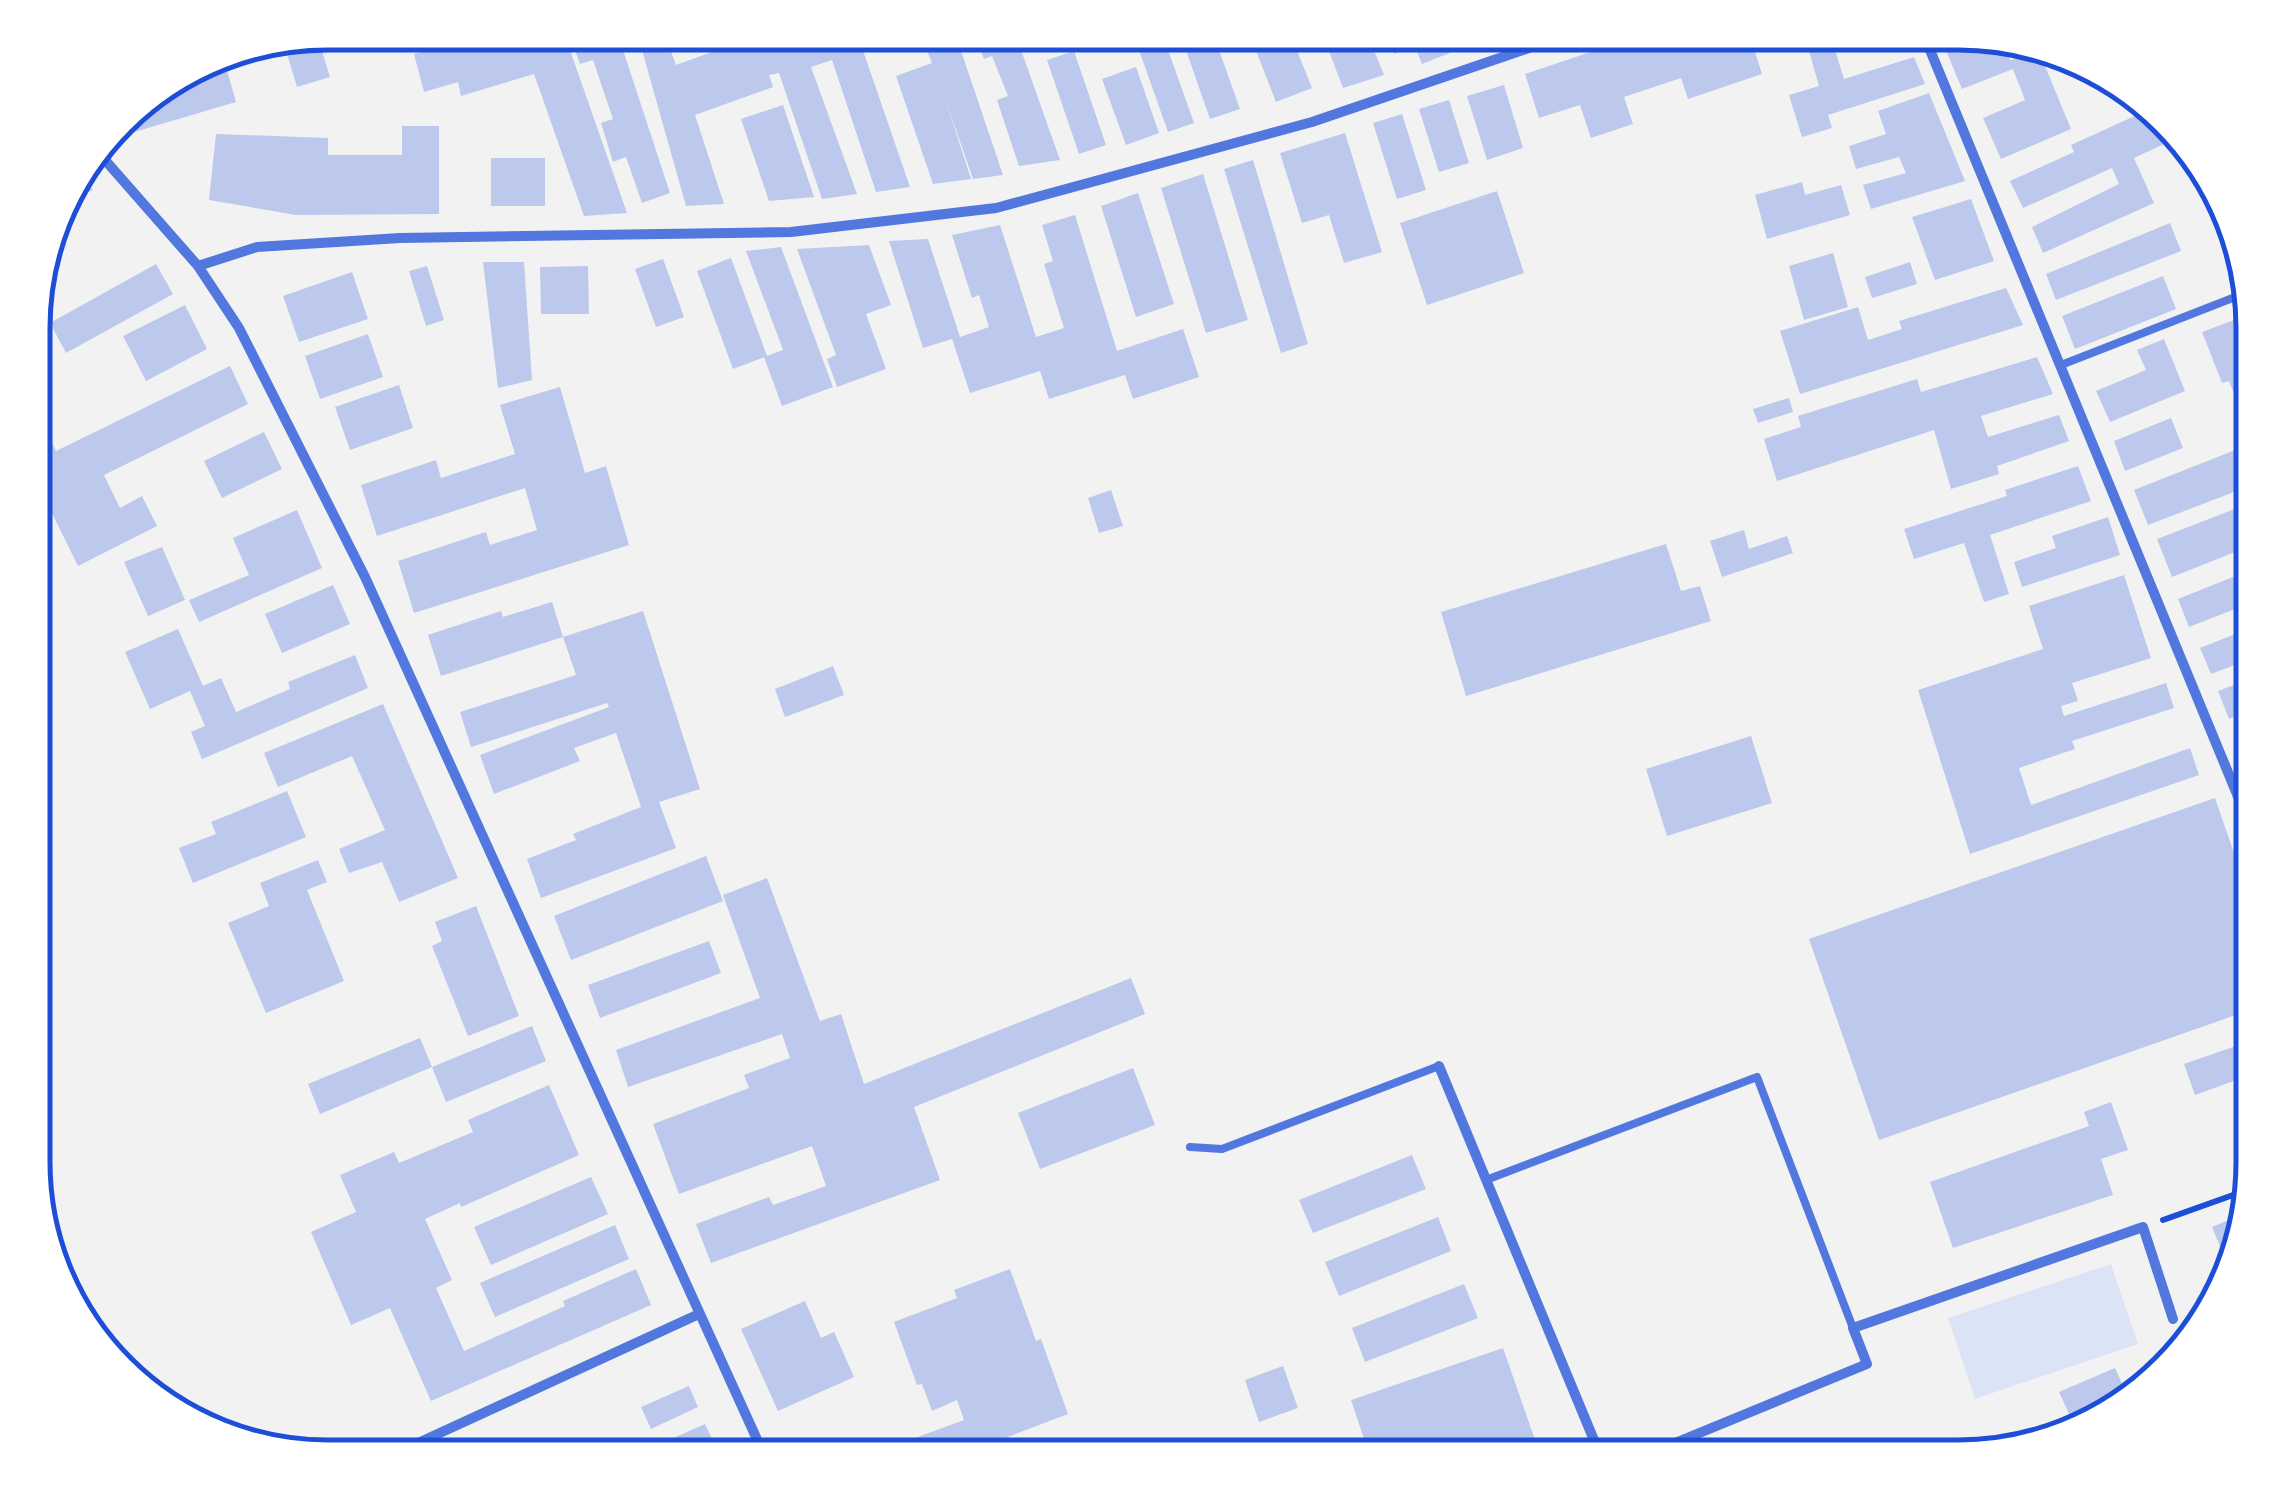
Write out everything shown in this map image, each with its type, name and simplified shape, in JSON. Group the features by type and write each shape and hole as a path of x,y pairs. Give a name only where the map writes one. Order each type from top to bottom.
{"street":[{"path":"198,266 257,247 400,238 791,232 996,208 1312,122 1520,50"},
{"path":"1931,50 2235,789"},
{"path":"106,161 198,266 239,328 364,578 758,1440"},
{"path":"1438,1066 1594,1439"},
{"path":"1684,1439 1867,1364 1853,1328 2143,1227 2173,1319"},
{"path":"425,1440 700,1314"}],"lane":[{"path":"2062,365 2234,297"},
{"path":"1190,1147 1222,1150 1438,1066"},
{"path":"1486,1180 1757,1077 1853,1328"}],"path":[{"path":"2143,1227 2233,1195"}],"shaded area":[{"path":"2111,1264 2138,1344 1975,1399 1948,1318"}],"building":[{"path":"1139,50 1168,50 1194,123 1168,132"},
{"path":"1186,50 1219,50 1240,109 1210,119"},
{"path":"1256,50 1297,50 1312,88 1276,102"},
{"path":"1329,50 1374,50 1384,75 1343,88"},
{"path":"1417,50 1451,50 1452,52 1422,64"},
{"path":"1596,50 1762,50 1755,52 1762,74 1688,99 1681,78 1624,97 1633,124 1591,138 1580,105 1539,118 1525,74"},
{"path":"1809,50 1835,50 1844,79 1914,57 1925,84 1828,115 1832,128 1802,137 1789,95 1819,86"},
{"path":"1946,50 1994,52 2008,54 2010,60 2018,57 2044,64 2071,129 2001,159 1983,118 2025,100 2013,69 1962,89"},
{"path":"322,51 330,77 297,87 287,54"},
{"path":"570,51 627,213 584,216 534,74 461,96 458,82 424,92 414,54"},
{"path":"575,51 623,51 670,193 642,203 626,157 613,162 601,123 613,119 593,60 580,64"},
{"path":"642,51 671,51 676,65 715,51 863,51 910,187 876,192 832,60 811,67 857,194 822,199 779,73 769,75 773,87 695,115 724,204 686,206"},
{"path":"927,51 961,51 1003,175 973,179 946,101 971,179 933,184 896,76 932,63"},
{"path":"980,51 1021,51 1060,160 1019,166 997,100 1008,96 992,56 984,59"},
{"path":"1074,51 1106,145 1079,154 1047,60"},
{"path":"1136,67 1159,133 1126,145 1102,79"},
{"path":"227,70 236,102 131,133 189,87"},
{"path":"1504,85 1523,148 1487,160 1467,96"},
{"path":"1929,93 1965,181 1871,209 1863,185 1906,173 1899,157 1856,169 1849,146 1886,134 1878,111"},
{"path":"1449,100 1469,163 1439,172 1419,109"},
{"path":"783,105 814,197 769,201 741,119"},
{"path":"1402,114 1426,190 1397,199 1373,123"},
{"path":"2137,115 2166,143 2134,158 2154,203 2043,253 2032,227 2119,184 2112,168 2023,208 2010,181 2074,152 2071,145"},
{"path":"402,126 439,126 439,214 296,215 209,200 216,134 328,138 328,155 402,155"},
{"path":"1345,133 1382,252 1344,263 1329,215 1302,223 1280,153"},
{"path":"491,158 545,158 545,206 491,206"},
{"path":"1253,160 1308,344 1281,353 1224,169"},
{"path":"1203,174 1248,320 1206,333 1161,188"},
{"path":"1802,182 1805,195 1841,185 1850,215 1767,239 1755,195"},
{"path":"1497,191 1524,273 1427,305 1400,223"},
{"path":"1138,193 1174,304 1136,317 1101,206"},
{"path":"1971,199 1994,261 1935,280 1912,217"},
{"path":"1075,215 1117,351 1183,329 1199,377 1133,399 1125,375 1049,399 1040,371 970,393 952,339 923,348 889,241 928,239 960,337 989,327 979,295 972,298 952,235 1000,225 1036,337 1064,328 1044,264 1053,261 1042,225"},
{"path":"2170,223 2181,251 2056,300 2046,274"},
{"path":"869,245 891,305 866,314 886,369 837,387 827,359 836,355 797,249"},
{"path":"781,247 833,387 782,406 764,357 783,350 746,251"},
{"path":"1833,253 1848,307 1804,320 1789,266"},
{"path":"731,258 767,356 733,369 697,271"},
{"path":"663,259 684,317 656,327 635,269"},
{"path":"483,262 524,262 532,380 498,388"},
{"path":"1910,262 1917,284 1872,298 1865,277"},
{"path":"156,264 173,294 66,353 50,323"},
{"path":"427,266 444,320 426,326 409,271"},
{"path":"588,266 589,314 541,314 540,267"},
{"path":"352,272 368,319 299,342 283,296"},
{"path":"2163,276 2176,309 2075,349 2062,316"},
{"path":"2006,288 2023,325 1800,394 1780,331 1858,307 1868,340 1902,329 1899,321"},
{"path":"185,305 207,349 146,381 123,336"},
{"path":"2235,320 2235,396 2229,381 2222,383 2202,332"},
{"path":"368,334 383,377 320,399 305,356"},
{"path":"2164,339 2185,391 2110,422 2096,391 2146,370 2137,350"},
{"path":"2037,357 2053,394 1981,416 1988,437 2059,415 2069,441 1997,466 1999,474 1951,489 1934,430 1777,481 1764,439 1801,427 1798,416 1917,379 1921,392"},
{"path":"230,366 248,404 104,475 120,508 142,496 157,526 78,566 50,509 50,439 56,451"},
{"path":"399,385 413,428 350,450 335,407"},
{"path":"560,387 585,473 606,466 629,545 414,613 398,561 486,532 490,545 537,530 525,488 377,536 361,485 436,460 441,478 515,454 500,405"},
{"path":"1789,398 1793,412 1758,423 1753,409"},
{"path":"2171,418 2183,448 2125,471 2114,441"},
{"path":"264,432 282,469 222,498 204,461"},
{"path":"2235,450 2235,492 2148,525 2134,490"},
{"path":"2078,466 2091,501 1990,535 2009,594 1984,602 1964,543 1914,559 1904,529 2007,496 2005,490"},
{"path":"1111,490 1123,526 1099,533 1088,498"},
{"path":"2235,509 2235,552 2172,577 2157,539"},
{"path":"297,510 322,568 199,622 189,600 249,575 233,538"},
{"path":"2108,517 2120,555 2022,587 2014,562 2056,548 2052,536"},
{"path":"1744,530 1749,549 1787,536 1793,553 1722,577 1710,541"},
{"path":"1666,544 1681,591 1700,586 1711,621 1466,696 1441,612"},
{"path":"162,547 185,600 148,616 124,562"},
{"path":"2124,575 2151,658 2072,683 2078,701 2061,706 2064,716 2166,683 2174,708 2072,741 2075,749 2019,768 2031,805 2190,748 2199,775 1970,854 1918,690 2043,649 2029,606"},
{"path":"2235,576 2235,609 2189,627 2178,599"},
{"path":"333,585 350,624 282,653 265,614"},
{"path":"552,602 563,637 441,676 428,635 501,611 503,617"},
{"path":"643,611 700,789 659,802 676,848 541,898 527,859 576,840 573,834 641,807 616,733 574,748 580,761 494,794 480,755 609,707 607,703 471,747 460,712 576,675 563,637"},
{"path":"178,629 203,686 221,678 236,712 290,689 288,682 355,655 368,688 202,759 191,732 205,726 190,691 150,709 125,652"},
{"path":"2235,634 2235,665 2211,674 2200,648"},
{"path":"833,666 844,695 785,717 775,689"},
{"path":"2235,685 2235,717 2229,719 2218,691"},
{"path":"383,704 458,878 399,902 382,862 349,873 339,849 385,830 352,756 278,787 264,753"},
{"path":"1751,736 1772,803 1667,836 1646,769"},
{"path":"287,791 306,837 193,883 179,848 216,834 211,822"},
{"path":"2215,798 2235,856 2235,1015 1879,1140 1809,939"},
{"path":"706,856 723,901 571,960 554,916"},
{"path":"318,860 327,882 307,890 344,981 266,1013 228,923 269,906 260,883"},
{"path":"767,878 820,1021 841,1014 864,1084 1131,978 1145,1014 914,1107 940,1180 711,1263 696,1224 769,1197 773,1205 826,1186 812,1146 679,1194 653,1124 749,1088 744,1075 790,1058 782,1034 628,1087 616,1050 760,998 723,895"},
{"path":"476,906 519,1016 468,1036 432,946 442,941 435,922"},
{"path":"709,941 721,973 600,1018 588,985"},
{"path":"532,1026 546,1061 446,1102 432,1067"},
{"path":"420,1038 432,1067 320,1114 308,1084"},
{"path":"2235,1046 2235,1081 2195,1095 2184,1064"},
{"path":"1133,1068 1155,1125 1040,1169 1018,1113"},
{"path":"549,1085 579,1155 425,1219 452,1280 436,1288 464,1351 636,1269 651,1305 431,1401 390,1308 351,1325 311,1232 356,1212 340,1175 394,1152 399,1163 473,1132 468,1120"},
{"path":"2111,1102 2128,1150 2101,1159 2113,1195 1953,1248 1930,1182 2089,1126 2084,1112"},
{"path":"1412,1155 1426,1189 1313,1233 1299,1200"},
{"path":"591,1177 608,1214 491,1265 474,1227"},
{"path":"1438,1217 1451,1251 1339,1296 1325,1262"},
{"path":"2230,1220 2221,1250 2212,1227"},
{"path":"615,1225 629,1259 495,1317 480,1283"},
{"path":"1010,1269 1068,1414 1006,1440 910,1440 964,1420 957,1400 932,1411 922,1384 917,1385 894,1322 957,1298 954,1290"},
{"path":"1464,1284 1478,1318 1365,1362 1352,1328"},
{"path":"805,1301 821,1338 834,1332 854,1377 778,1411 741,1329"},
{"path":"1503,1348 1535,1439 1364,1439 1351,1400"},
{"path":"1283,1366 1298,1408 1259,1422 1245,1380"},
{"path":"2115,1368 2123,1386 2070,1416 2059,1392"},
{"path":"689,1386 698,1407 651,1429 641,1407"},
{"path":"705,1424 713,1440 670,1440"}]}
